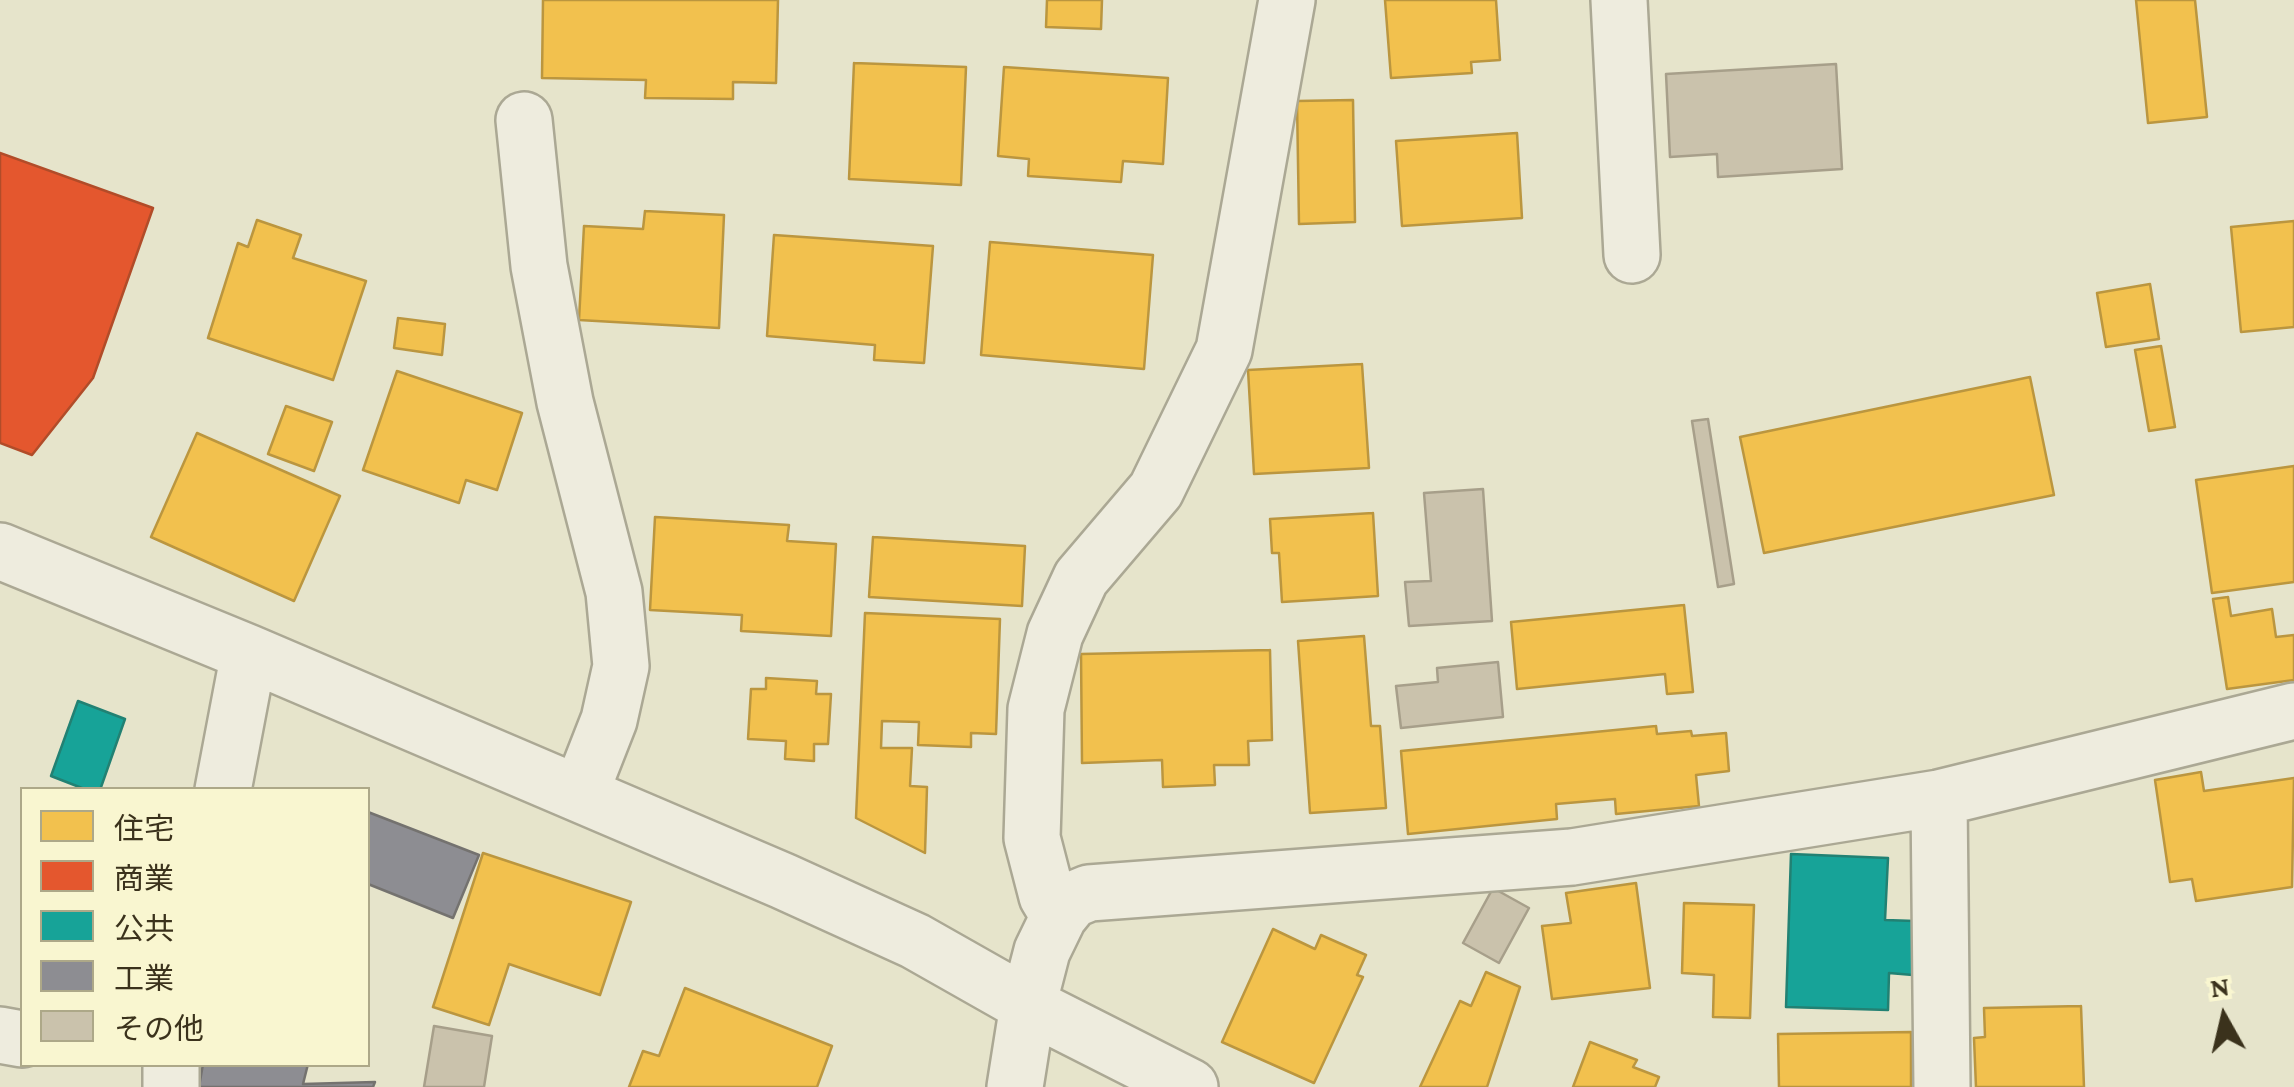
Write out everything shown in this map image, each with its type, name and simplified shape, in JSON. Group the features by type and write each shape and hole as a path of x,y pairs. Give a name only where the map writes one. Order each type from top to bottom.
{"street":[{"path":"1059,916 1047,896 1032,838 1036,709 1055,634 1081,578 1156,490 1224,350 1288,0"},
{"path":"1620,0 1632,256"},
{"path":"524,120 539,266 565,402 614,592 622,666 608,720 580,794"},
{"path":"0,551 580,794 914,941 1028,1005 1190,1087"},
{"path":"224,787 249,653"},
{"path":"1015,1087 1028,1005 1042,951 1059,916 1072,900 1089,892 1572,857 1938,798 2294,710"},
{"path":"1938,798 1942,1087"}],"building: 住宅":[{"path":"543,0 778,0 776,83 733,82 733,99 645,98 646,80 542,78"},
{"path":"1047,0 1102,0 1101,29 1046,27"},
{"path":"1385,0 1496,0 1500,60 1471,62 1472,73 1391,78"},
{"path":"2136,0 2195,0 2207,117 2148,123"},
{"path":"854,63 966,67 961,185 849,179"},
{"path":"1004,67 1168,78 1163,164 1123,161 1121,182 1028,176 1029,159 998,156"},
{"path":"1353,100 1355,222 1299,224 1297,101"},
{"path":"1517,133 1522,218 1402,226 1396,141"},
{"path":"645,211 724,215 719,328 579,320 584,226 643,229"},
{"path":"257,220 301,235 293,258 366,281 333,380 208,338 238,243 248,247"},
{"path":"2294,221 2294,327 2241,332 2231,227"},
{"path":"774,235 933,246 924,363 874,360 875,345 767,336"},
{"path":"990,242 1153,255 1144,369 981,355"},
{"path":"2150,284 2159,339 2106,347 2097,293"},
{"path":"398,318 445,324 442,355 394,348"},
{"path":"2161,346 2175,427 2149,431 2135,350"},
{"path":"1362,364 1369,468 1254,474 1248,370"},
{"path":"397,371 522,413 497,490 466,480 459,503 363,470"},
{"path":"2030,377 2054,495 1764,553 1740,437"},
{"path":"286,406 332,422 314,471 268,454"},
{"path":"197,433 340,496 294,601 151,537"},
{"path":"2294,466 2294,582 2212,593 2196,480"},
{"path":"1373,513 1378,596 1282,602 1279,553 1272,553 1270,519"},
{"path":"655,517 789,525 787,541 836,544 831,636 741,631 742,615 650,610"},
{"path":"873,537 1025,546 1022,606 869,597"},
{"path":"2228,597 2231,616 2272,609 2276,637 2294,635 2294,680 2227,689 2213,599"},
{"path":"1684,605 1693,692 1667,694 1665,674 1517,689 1511,622"},
{"path":"865,613 1000,619 996,734 971,733 971,747 918,745 919,722 882,721 881,748 912,748 910,786 927,787 925,853 856,818"},
{"path":"1364,636 1371,726 1380,726 1386,808 1310,813 1298,641"},
{"path":"1270,650 1272,740 1248,741 1249,765 1214,765 1215,785 1163,787 1162,760 1082,763 1081,654"},
{"path":"766,678 817,681 816,694 831,694 828,744 814,744 814,761 785,759 786,741 748,739 751,689 766,689"},
{"path":"1656,726 1657,734 1726,733 1729,771 1696,775 1699,806 1616,814 1615,799 1556,804 1557,819 1408,834 1401,751"},
{"path":"2201,772 2204,791 2294,778 2292,887 2196,901 2192,879 2170,882 2155,780"},
{"path":"483,853 631,902 600,995 509,964 489,1025 433,1007"},
{"path":"1636,883 1650,988 1552,999 1542,926 1571,923 1566,893"},
{"path":"1684,903 1754,905 1750,1018 1713,1017 1714,975 1682,973"},
{"path":"1273,929 1315,949 1321,935 1366,955 1357,975 1363,977 1314,1083 1222,1042"},
{"path":"1486,972 1520,987 1487,1087 1420,1087 1460,1001 1471,1006"},
{"path":"685,988 832,1046 817,1087 629,1087 643,1051 659,1056"},
{"path":"2081,1006 2084,1087 1976,1087 1974,1038 1985,1037 1984,1008"},
{"path":"1911,1032 1911,1087 1779,1087 1778,1034"},
{"path":"1590,1042 1637,1060 1633,1067 1659,1077 1655,1087 1573,1087"}],"building: 商業":[{"path":"0,153 153,208 93,378 32,455 0,443"}],"building: 公共":[{"path":"78,701 125,719 101,787 79,787 51,776"},
{"path":"1791,854 1888,858 1885,920 1915,921 1913,975 1889,973 1888,1010 1786,1007"}],"building: 工業":[{"path":"370,813 479,855 453,918 370,885"},
{"path":"202,1067 307,1067 303,1084 375,1082 373,1087 199,1087"}],"building: その他":[{"path":"1836,64 1842,169 1718,177 1717,154 1670,157 1666,74"},
{"path":"1708,419 1734,584 1718,587 1692,421"},
{"path":"1483,489 1492,621 1409,626 1405,582 1431,581 1424,493"},
{"path":"1498,662 1503,717 1401,728 1396,686 1438,682 1437,668"},
{"path":"1493,888 1529,908 1499,963 1463,943"},
{"path":"434,1026 492,1036 484,1087 424,1087"}]}
